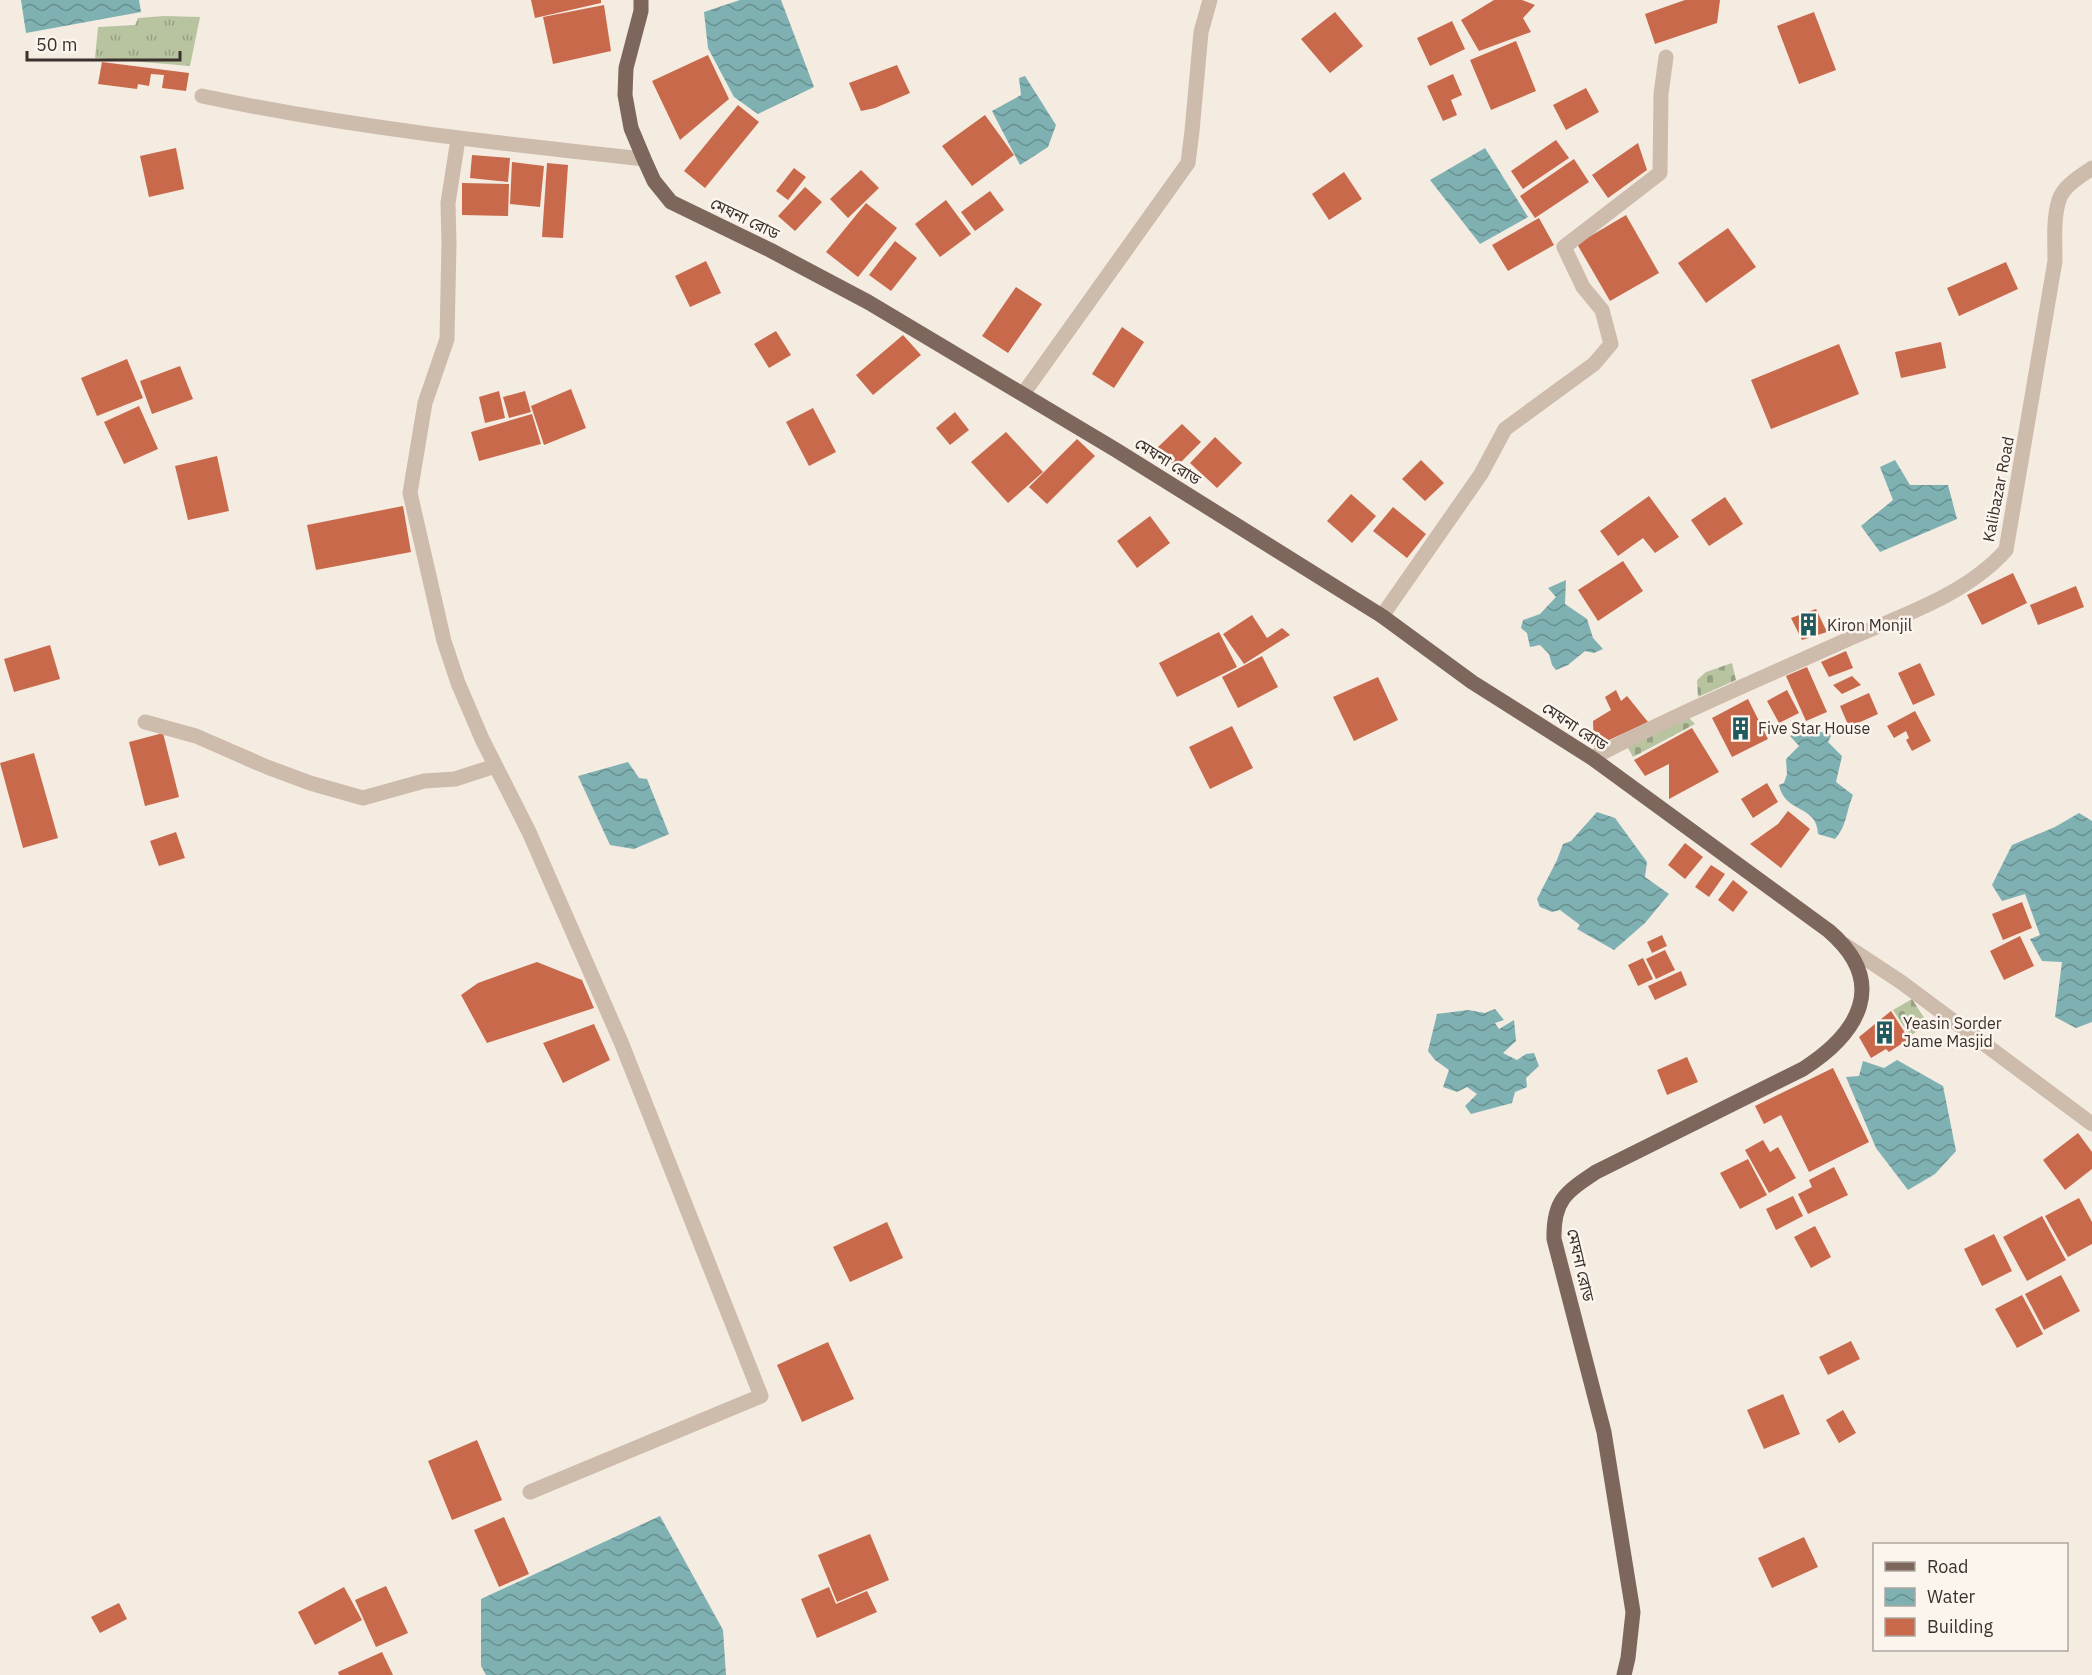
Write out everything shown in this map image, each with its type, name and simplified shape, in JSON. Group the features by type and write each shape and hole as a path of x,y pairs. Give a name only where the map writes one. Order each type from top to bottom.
{"main road":[{"name":"মেঘনা রোড","path":"641,0 641,11 626,68 625,95 631,128 644,159 654,181 671,202 770,250 868,302 1116,450 1382,616 1472,682 1592,758 1829,931 1845,945 1857,965 1862,983 1861,1004 1853,1022 1840,1041 1822,1057 1803,1070 1596,1172 1573,1187 1558,1205 1553,1220 1554,1239 1604,1432 1633,1612 1624,1675"}],"street":[{"path":"1023,394 1188,163 1201,32 1210,0"},
{"path":"1382,616 1481,474 1505,429 1594,364 1611,344 1602,310 1583,286 1564,247 1660,173 1661,94 1666,57"},
{"path":"202,96 273,111 458,139 644,159"},
{"path":"458,139 448,203 447,339 425,403 410,493 444,641 458,683 495,766 529,832 621,1042 761,1396 530,1492"},
{"name":"Kalibazar Road","path":"1592,758 1679,715 1974,580 1994,564 2006,550 2055,261 2055,230 2059,198 2073,181 2092,168"},
{"path":"145,722 196,736 309,783 363,798 424,781 455,779 495,766"},
{"path":"1845,945 1901,982 2092,1124"}],"green space":[{"path":"200,17 190,66 95,58 98,27 135,25 138,18"},
{"path":"1732,663 1736,680 1698,697 1697,680 1706,672"},
{"path":"1687,716 1695,724 1633,757 1627,746"},
{"path":"1912,999 1928,1024 1910,1036 1893,1010"}],"water":[{"path":"21,0 139,0 141,12 26,33"},
{"path":"740,0 781,0 814,87 758,114 734,97 708,48 704,12"},
{"path":"1025,76 1056,125 1048,147 1020,165 992,111 1021,95 1019,78"},
{"path":"1485,148 1528,217 1480,244 1430,180"},
{"path":"1895,460 1910,485 1948,485 1957,519 1880,552 1861,526 1893,500 1880,467"},
{"path":"1566,580 1565,604 1587,619 1593,638 1603,649 1594,653 1585,651 1568,665 1556,670 1549,654 1540,645 1530,647 1527,633 1521,628 1523,620 1540,614 1556,597 1548,588"},
{"path":"1802,729 1832,734 1828,742 1842,756 1836,782 1853,795 1844,824 1835,839 1818,834 1812,818 1787,801 1779,785 1784,783 1787,774 1786,759 1799,746 1790,736"},
{"path":"628,762 639,778 647,779 669,834 634,849 610,845 578,776"},
{"path":"1597,812 1615,818 1647,862 1645,877 1669,894 1645,923 1614,950 1577,929 1580,925 1560,910 1552,912 1540,907 1537,899 1563,844 1571,841"},
{"path":"2079,813 2092,821 2092,1022 2076,1028 2055,1017 2062,962 2042,961 2030,939 2040,935 2025,894 2002,901 1992,885 2012,845 2055,827"},
{"path":"1495,1009 1504,1020 1495,1023 1499,1029 1514,1020 1516,1041 1503,1053 1517,1060 1526,1054 1534,1053 1539,1066 1526,1078 1527,1087 1515,1092 1512,1103 1471,1114 1465,1106 1477,1094 1467,1087 1457,1092 1443,1087 1449,1070 1435,1060 1428,1051 1437,1014 1468,1010 1485,1013"},
{"path":"1897,1060 1943,1086 1956,1151 1935,1174 1908,1190 1876,1148 1846,1077 1859,1076 1863,1061 1884,1068"},
{"path":"660,1516 723,1630 726,1675 486,1675 481,1666 481,1599"}],"building":[{"path":"531,0 601,0 601,3 535,18"},
{"path":"1494,0 1522,0 1535,5 1523,18 1531,32 1479,51 1461,20"},
{"path":"1685,0 1720,0 1717,23 1655,44 1645,14"},
{"path":"604,5 611,51 553,64 543,17"},
{"path":"1335,12 1363,46 1330,73 1301,39"},
{"path":"1814,12 1836,70 1799,84 1777,26"},
{"path":"1452,21 1465,49 1430,66 1417,38"},
{"path":"1516,41 1536,91 1491,110 1470,60"},
{"path":"708,55 729,99 680,140 652,81"},
{"path":"102,62 189,73 186,91 162,88 164,75 151,74 149,86 138,84 137,89 98,84"},
{"path":"897,65 910,93 875,108 861,111 849,83"},
{"path":"1453,74 1462,95 1451,100 1457,115 1443,121 1427,86"},
{"path":"1586,88 1599,112 1566,130 1553,105"},
{"path":"738,105 759,122 705,188 684,171"},
{"path":"985,115 1014,155 972,186 942,146"},
{"path":"1556,140 1569,158 1523,189 1511,171"},
{"path":"1638,143 1647,170 1608,198 1592,175"},
{"path":"176,148 184,189 149,197 140,156"},
{"path":"472,155 510,158 508,182 470,178"},
{"path":"1574,159 1589,182 1535,218 1520,196"},
{"path":"512,162 544,166 540,207 510,204"},
{"path":"547,163 568,165 563,238 542,237"},
{"path":"794,168 806,177 788,200 776,191"},
{"path":"861,170 879,188 848,218 830,199"},
{"path":"1344,172 1362,199 1329,220 1312,194"},
{"path":"462,183 509,184 508,216 462,215"},
{"path":"805,187 822,202 795,231 778,216"},
{"path":"990,191 1004,210 975,231 961,212"},
{"path":"946,200 971,234 940,257 915,224"},
{"path":"866,203 897,228 858,277 826,252"},
{"path":"1626,215 1659,273 1610,301 1577,244"},
{"path":"1539,218 1554,245 1508,271 1492,245"},
{"path":"1728,228 1756,267 1706,303 1678,263"},
{"path":"895,241 917,258 891,291 869,275"},
{"path":"706,261 721,293 690,307 675,276"},
{"path":"2006,262 2018,289 1959,316 1947,288"},
{"path":"1016,287 1042,304 1008,353 982,336"},
{"path":"1122,327 1144,342 1114,388 1092,374"},
{"path":"776,331 791,355 769,368 754,344"},
{"path":"903,335 921,355 873,395 856,375"},
{"path":"1941,342 1946,368 1901,378 1895,352"},
{"path":"1839,344 1859,394 1771,429 1751,380"},
{"path":"127,359 143,398 97,416 81,378"},
{"path":"180,366 193,399 152,414 140,381"},
{"path":"571,389 586,428 544,445 531,406"},
{"path":"499,391 505,418 485,423 479,397"},
{"path":"525,391 531,412 509,418 503,397"},
{"path":"139,406 158,449 124,464 104,422"},
{"path":"813,408 836,452 809,466 786,422"},
{"path":"955,412 969,430 950,445 936,428"},
{"path":"532,414 541,444 479,461 471,432"},
{"path":"1182,424 1201,442 1176,467 1157,448"},
{"path":"1006,432 1043,472 1008,503 971,462"},
{"path":"1215,437 1242,463 1217,488 1190,463"},
{"path":"1077,439 1095,456 1047,504 1029,487"},
{"path":"217,456 229,511 188,520 175,466"},
{"path":"1421,460 1444,483 1425,501 1402,479"},
{"path":"1351,494 1376,516 1352,543 1327,521"},
{"path":"1649,496 1679,537 1655,553 1643,538 1618,556 1600,531"},
{"path":"1725,497 1743,524 1709,546 1691,520"},
{"path":"403,506 411,552 316,570 307,525"},
{"path":"1393,507 1426,534 1407,558 1373,531"},
{"path":"1150,516 1170,543 1137,568 1117,541"},
{"path":"1623,561 1643,591 1598,621 1578,590"},
{"path":"2013,573 2027,603 1982,625 1967,595"},
{"path":"2076,586 2084,607 2038,625 2030,605"},
{"name":"Kiron Monjil","path":"1816,609 1827,632 1802,640 1791,618"},
{"path":"1252,615 1267,638 1282,628 1290,635 1244,664 1223,634"},
{"path":"1219,632 1237,667 1177,697 1159,663"},
{"path":"50,645 60,679 14,692 4,659"},
{"path":"1846,651 1853,668 1829,677 1821,662"},
{"path":"1262,656 1278,687 1238,708 1222,677"},
{"path":"1920,663 1935,695 1913,705 1898,673"},
{"path":"1807,667 1827,712 1806,721 1786,676"},
{"path":"1852,676 1861,685 1842,694 1833,685"},
{"path":"1378,677 1398,720 1354,741 1333,697"},
{"path":"1616,690 1621,701 1627,696 1648,722 1594,747 1593,721 1611,710 1605,697"},
{"path":"1787,690 1799,713 1779,723 1767,701"},
{"path":"1869,693 1878,714 1849,727 1840,706"},
{"name":"Five Star House","path":"1748,699 1768,739 1732,757 1712,718"},
{"path":"1915,711 1931,741 1912,751 1906,740 1909,738 1906,731 1894,738 1887,726"},
{"path":"1232,726 1253,768 1210,789 1189,747"},
{"path":"1692,728 1719,772 1669,799 1669,764 1645,776 1634,760"},
{"path":"163,733 179,797 145,806 129,742"},
{"path":"34,753 58,838 23,848 0,763"},
{"path":"1767,783 1778,802 1753,818 1741,799"},
{"path":"1788,811 1810,829 1781,868 1750,844 1778,824"},
{"path":"176,832 185,858 159,866 150,841"},
{"path":"1685,843 1703,857 1685,879 1668,865"},
{"path":"1711,865 1725,874 1709,897 1695,887"},
{"path":"1733,880 1748,892 1733,912 1718,900"},
{"path":"2022,902 2032,928 2003,940 1992,914"},
{"path":"1662,935 1667,946 1652,953 1647,942"},
{"path":"2020,936 2034,966 2004,980 1990,951"},
{"path":"1665,950 1675,970 1656,979 1646,959"},
{"path":"1643,958 1653,979 1638,986 1628,965"},
{"path":"537,962 582,980 594,1008 487,1043 461,995 478,983"},
{"path":"1681,971 1687,985 1655,1000 1648,986"},
{"name":"Yeasin Sorder Jame Masjid","path":"1891,1011 1909,1039 1889,1052 1886,1049 1871,1058 1859,1037"},
{"path":"594,1024 610,1060 563,1083 543,1043"},
{"path":"1687,1057 1698,1082 1667,1095 1657,1070"},
{"path":"1833,1068 1869,1142 1809,1172 1781,1115 1764,1124 1755,1106"},
{"path":"2078,1133 2092,1152 2092,1169 2065,1190 2043,1160"},
{"path":"1763,1140 1770,1152 1778,1147 1796,1178 1769,1193 1745,1150"},
{"path":"1748,1159 1767,1195 1740,1209 1720,1173"},
{"path":"1834,1167 1848,1195 1808,1214 1798,1194 1812,1187 1809,1180"},
{"path":"1793,1196 1803,1216 1776,1230 1766,1209"},
{"path":"2079,1198 2092,1222 2092,1244 2068,1257 2045,1216"},
{"path":"2042,1216 2066,1260 2027,1281 2003,1237"},
{"path":"887,1222 903,1258 850,1282 833,1247"},
{"path":"1815,1226 1831,1257 1811,1268 1794,1237"},
{"path":"1994,1234 2012,1271 1982,1286 1964,1249"},
{"path":"2061,1275 2080,1311 2044,1330 2025,1294"},
{"path":"2022,1295 2043,1334 2017,1348 1995,1309"},
{"path":"1851,1341 1860,1359 1828,1375 1819,1357"},
{"path":"828,1342 854,1399 802,1422 777,1365"},
{"path":"1783,1394 1800,1434 1764,1449 1747,1410"},
{"path":"1843,1410 1856,1433 1839,1443 1826,1420"},
{"path":"477,1440 502,1500 452,1520 428,1461"},
{"path":"504,1517 529,1574 499,1587 474,1530"},
{"path":"870,1534 889,1580 837,1602 818,1555"},
{"path":"1804,1537 1818,1567 1772,1588 1758,1558"},
{"path":"386,1586 408,1633 376,1647 355,1600"},
{"path":"344,1587 362,1620 315,1645 298,1612"},
{"path":"829,1587 836,1604 867,1591 877,1612 817,1638 801,1599"},
{"path":"119,1603 127,1619 100,1633 91,1617"},
{"path":"382,1652 393,1675 339,1675 338,1672"}],"place":[{"name":"Kiron Monjil","path":"1809,625"},
{"name":"Five Star House","path":"1740,728"},
{"name":"Yeasin Sorder Jame Masjid","path":"1885,1032"}]}
